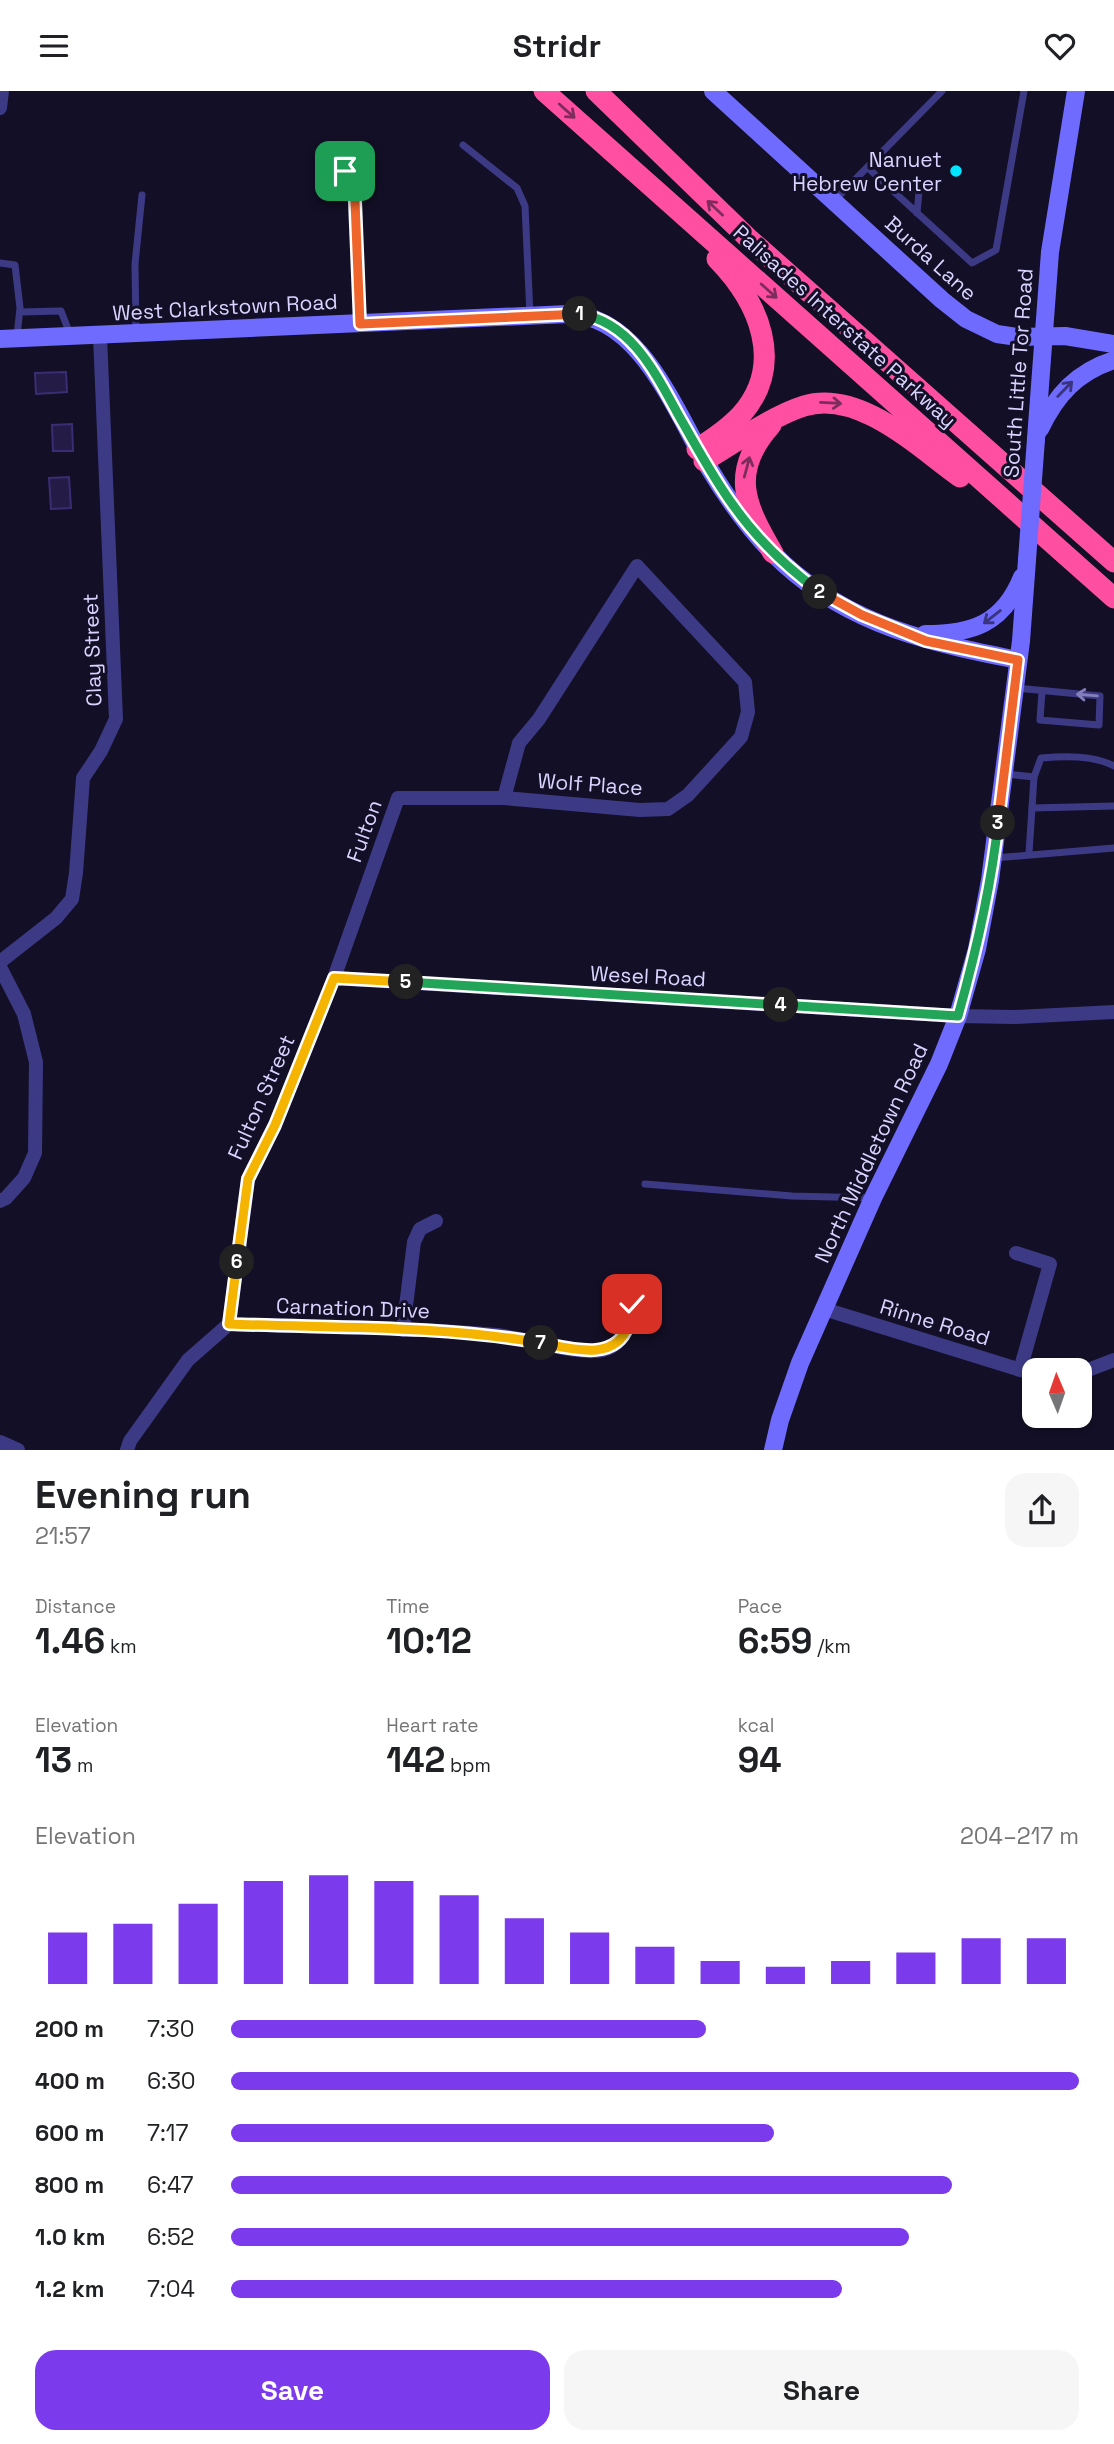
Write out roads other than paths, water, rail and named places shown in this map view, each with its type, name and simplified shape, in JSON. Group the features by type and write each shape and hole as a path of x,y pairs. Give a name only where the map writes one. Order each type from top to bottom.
{"highway":[{"name":"Palisades Interstate Parkway","path":"544,91 1114,598"},
{"name":"Palisades Interstate Parkway","path":"596,91 748,239 1114,562"},
{"path":"590,131 724,266 745,295 759,321 764,353 757,390 739,417 701,455"},
{"path":"701,455 797,408 819,403 842,404 867,413 969,484 1085,572"},
{"path":"773,553 750,508 744,482 746,468 755,447 771,425 783,415"},
{"path":"1004,466 1114,549"}],"street":[{"path":"0,108 2,91"},
{"name":"Burda Lane","path":"713,91 942,300 967,319 987,330 1007,336 1065,336 1114,344"},
{"name":"South Little Tor Road","path":"1018,660 1052,235 1076,91"},
{"name":"West Clarkstown Road","path":"8,339 586,315 601,320 623,335 648,363 701,455 742,518 773,553 820,592 849,609 926,641 1018,660"},
{"name":"Clay Street","path":"0,964 56,918 72,899 82,778 101,751 116,719 100,336"},
{"path":"1036,439 1051,407 1063,390 1086,372 1114,360"},
{"path":"904,633 958,633 982,625 998,614 1010,600 1027,560"},
{"name":"Wolf Place","path":"636,566 745,682 748,712 741,737 688,795 668,809 639,810 504,798 519,743 539,719 636,566"},
{"name":"North Middletown Road","path":"773,1450 780,1420 800,1363 873,1198 939,1064 958,1016 977,949 993,858 1018,660"},
{"name":"Fulton","path":"334,978 398,798 504,798"},
{"path":"0,964 24,1014 36,1062 35,1153 24,1178 0,1201"},
{"name":"Wesel Road","path":"334,978 958,1016 1014,1017 1114,1012"},
{"name":"Fulton Street","path":"229,1324 248,1179 275,1125 334,978"},
{"path":"403,1330 414,1242 420,1229 436,1221"},
{"path":"1016,1253 1050,1264 1030,1358"},
{"name":"Carnation Drive","path":"229,1324 499,1335 581,1351 603,1350 619,1341 628,1327 633,1283"},
{"name":"Rinne Road","path":"824,1309 1022,1370"},
{"path":"127,1450 130,1441 188,1360 229,1324"},
{"path":"1092,1368 1114,1360"},
{"path":"0,1442 18,1450"}],"lane":[{"path":"834,201 942,91"},
{"path":"868,168 972,263 996,250 1024,91"},
{"path":"463,145 522,194 525,206 530,316"},
{"path":"345,171 352,181 355,201 360,324"},
{"path":"889,187 908,183 919,193 917,213"},
{"path":"136,334 135,264 142,195"},
{"path":"0,263 15,265 20,313 8,339"},
{"path":"20,313 61,311 71,337"},
{"path":"1015,688 1100,696 1099,725 1040,720 1042,691"},
{"path":"1029,853 1034,777 1041,758 1099,759 1114,766"},
{"path":"1004,774 1034,777"},
{"path":"1032,808 1114,806"},
{"path":"993,858 1114,848"},
{"path":"645,1184 792,1196 873,1198"}],"place":[{"name":"Nanuet Hebrew Center","path":"956,171"}]}
